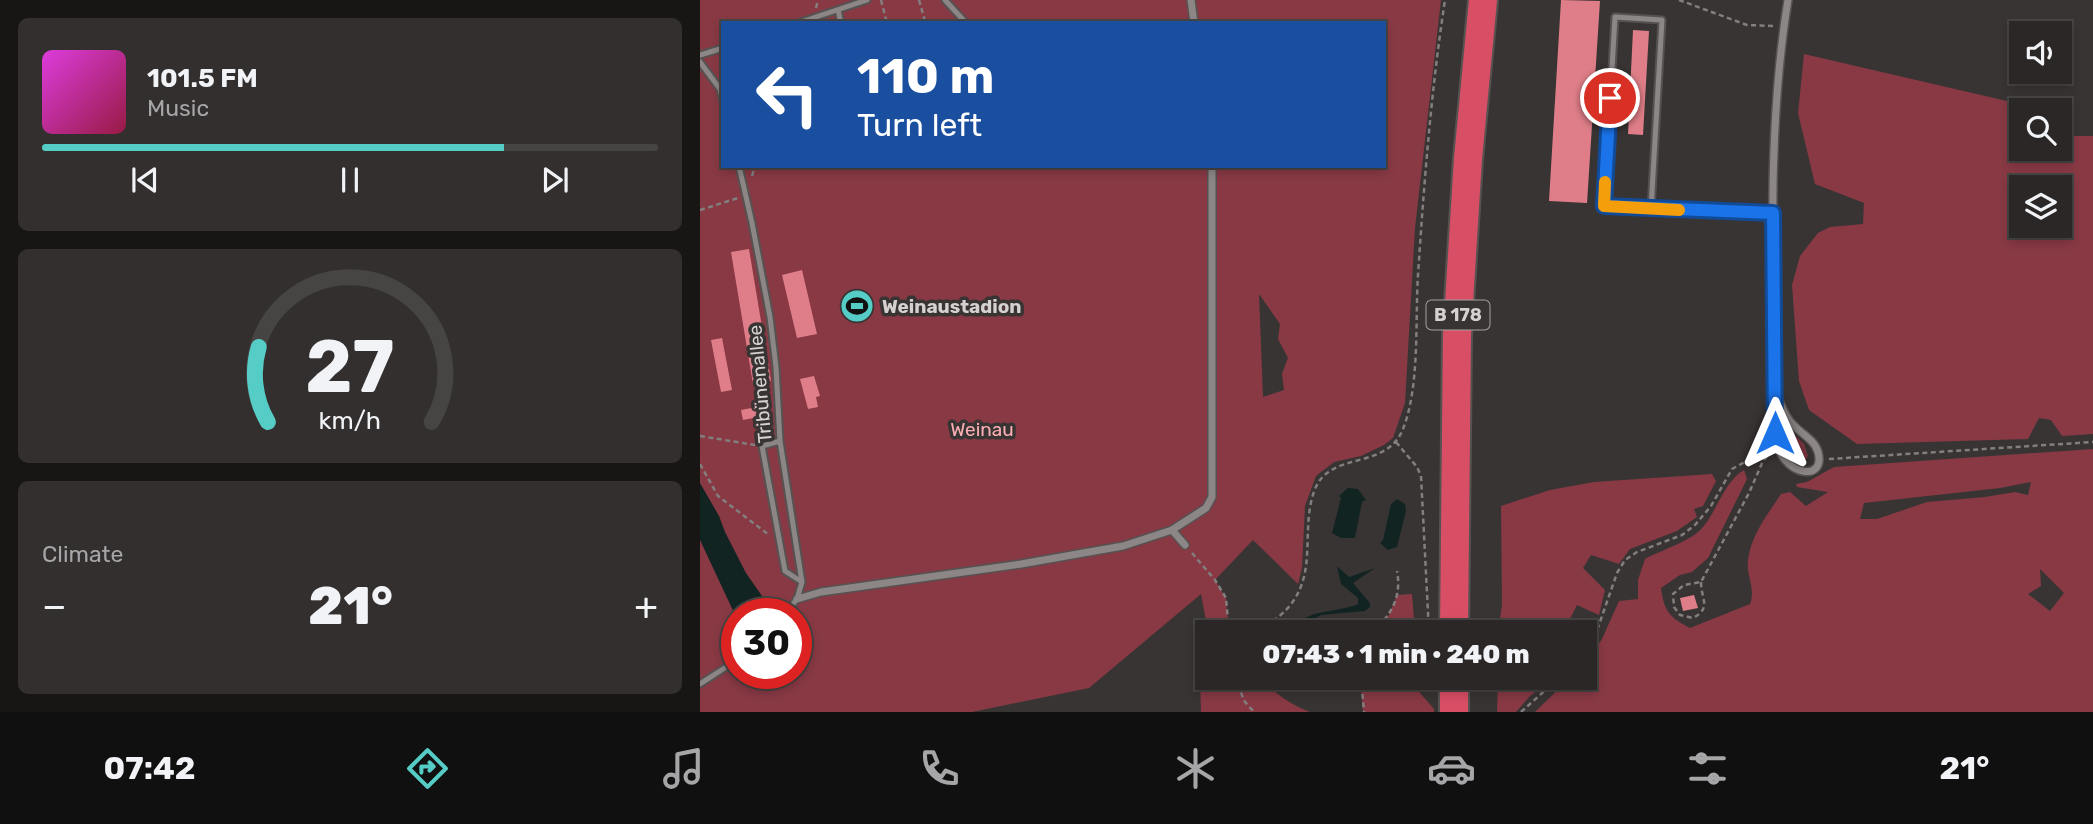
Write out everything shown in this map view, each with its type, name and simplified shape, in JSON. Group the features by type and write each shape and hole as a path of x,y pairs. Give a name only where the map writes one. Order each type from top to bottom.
{"highway":[{"name":"B 178","path":"1454,620 1457,335 1468,159 1483,0"},
{"path":"1454,690 1454,712"}],"street":[{"path":"1191,0 1194,21"},
{"path":"1775,391 1789,420 1816,446 1819,459 1812,470 1801,472 1785,462 1777,445 1775,391 1773,213 1776,114 1788,0"},
{"path":"800,598 821,592 1021,564 1123,546 1172,530 1206,509 1212,497 1212,168"},
{"path":"1172,530 1185,545"}],"lane":[{"path":"804,21 867,0"},
{"path":"945,0 964,21"},
{"path":"838,9 841,21"},
{"path":"1651,209 1662,19 1615,17 1604,206 1651,209 1773,213"},
{"path":"700,55 721,49"},
{"path":"700,62 721,93"},
{"name":"Tribünenallee","path":"739,168 770,317 780,441 802,582 797,598"},
{"path":"780,441 762,446 785,571 802,582"},
{"path":"700,684 721,670"}],"path":[{"path":"881,0 886,21"},
{"path":"919,0 925,21"},
{"path":"1273,620 1299,592 1305,579 1310,509 1319,481 1334,468 1375,456 1396,442 1409,411 1432,106 1446,0"},
{"path":"1679,0 1747,25 1784,26"},
{"path":"700,210 746,195"},
{"path":"700,436 762,446"},
{"path":"1396,442 1417,467 1421,477 1428,620"},
{"path":"1819,459 2093,442"},
{"path":"1701,582 1684,585 1673,594 1674,607 1680,615 1693,618 1703,612 1705,607 1701,582 1749,493 1763,461 1777,445"},
{"path":"1597,630 1617,573 1625,560 1637,552 1682,535 1695,525 1711,506 1732,469 1777,445"},
{"path":"700,464 718,496 780,543"},
{"path":"1185,545 1215,580 1226,598 1228,620"},
{"path":"1384,620 1394,606 1399,581 1397,571"},
{"path":"1240,690 1245,702 1254,712"},
{"path":"1362,690 1364,712"},
{"path":"1521,712 1546,690"}],"green space":[{"name":"Weinau","path":"700,0 1441,0 1415,228 1405,403 1393,438 1361,456 1334,462 1316,476 1305,506 1302,568 1298,584 1253,540 1215,580 1226,598 1228,620 1206,620 1201,594 1089,688 972,712 700,712","holes":["1259,294 1280,324 1278,339 1288,358 1282,374 1284,390 1263,397"]},
{"path":"1804,54 2009,102 2009,161 2072,161 2072,136 2093,136 2093,434 2062,436 2051,420 2039,418 2028,439 1857,444 1809,410 1799,381 1792,285 1800,256 1818,233 1830,227 1863,224 1864,203 1815,184 1798,113"},
{"path":"1786,426 1804,444 1808,456 1804,461 1795,459 1786,444 1783,433"},
{"path":"2093,449 2093,712 1535,712 1558,690 1597,690 1597,646 1619,601 1638,599 1638,580 1645,559 1698,532 1731,481 1744,470 1747,479 1708,558 1692,572 1680,575 1661,588 1669,612 1690,628 1750,604 1752,593 1748,560 1756,533 1781,494 1790,492 1806,506 1828,492 1797,487 1796,484 1807,482 1834,467","holes":["2031,482 2028,495 2015,492 1927,502 1877,519 1860,519 1864,503","2040,569 2064,593 2050,611 2028,594 2041,586"]},
{"path":"1712,474 1716,481 1703,506 1694,509 1697,517 1677,531 1630,549 1619,564 1591,555 1583,568 1605,590 1599,615 1577,605 1570,620 1500,620 1501,506 1550,490 1594,482"},
{"path":"1412,594 1414,620 1384,620 1389,615 1397,595"},
{"path":"1200,690 1273,690 1310,712 1201,712"},
{"path":"1361,690 1420,690 1434,709 1434,712 1363,712"},
{"path":"1498,690 1538,690 1516,712 1497,712"}],"water":[{"path":"700,483 746,573 763,598 727,598 700,540"},
{"path":"1348,488 1358,489 1366,500 1362,502 1355,538 1341,538 1332,533 1341,498 1339,496"},
{"path":"1397,499 1405,504 1406,511 1397,547 1388,550 1380,543 1391,504"},
{"path":"1337,566 1349,577 1375,568 1353,583 1370,603 1370,607 1365,611 1321,615 1312,620 1302,620 1321,612 1358,604 1358,598 1341,584"}],"building":[{"path":"1561,0 1600,1 1587,203 1549,201"},
{"path":"1633,30 1649,31 1643,135 1628,134"},
{"path":"749,249 771,381 753,384 731,252"},
{"path":"802,270 817,334 797,338 782,275"},
{"path":"722,338 732,390 721,392 711,340"},
{"path":"814,376 820,396 816,397 818,407 808,409 800,379"},
{"path":"762,406 764,416 743,420 741,410"},
{"path":"1694,595 1698,608 1683,611 1680,598"}],"slow traffic":[{"path":"1605,182 1604,206 1679,210"}],"place":[{"name":"Weinaustadion","path":"857,306"}],"route":[{"path":"1610,98 1604,206 1773,213 1775,433"}]}
